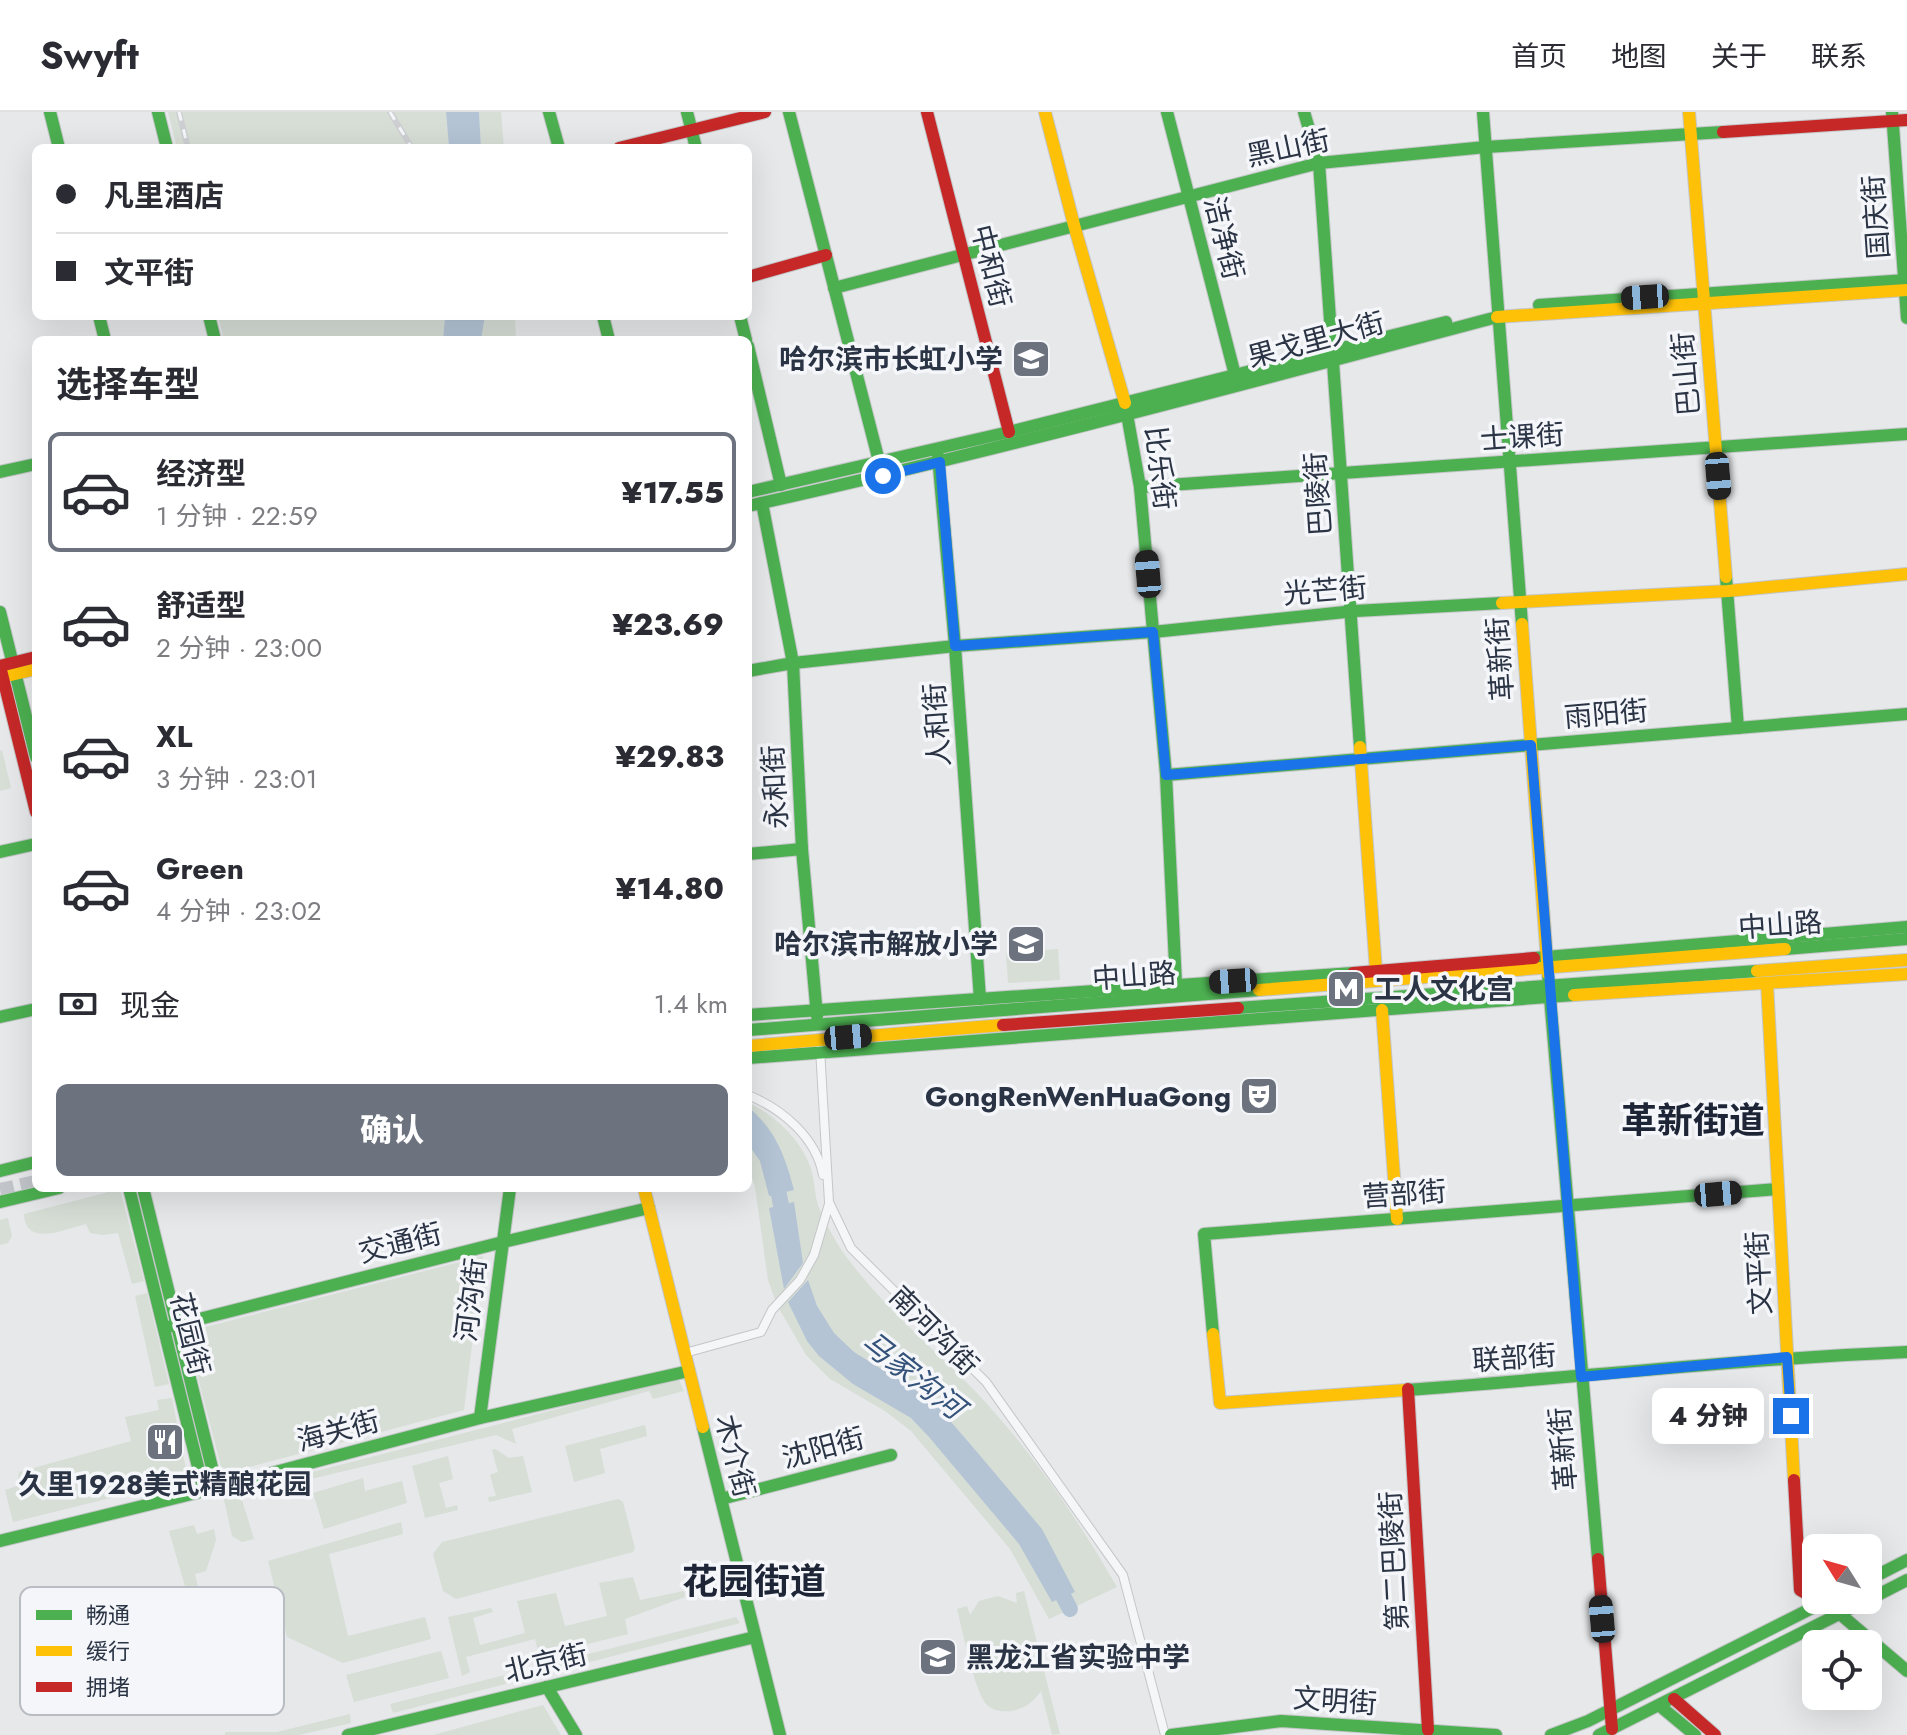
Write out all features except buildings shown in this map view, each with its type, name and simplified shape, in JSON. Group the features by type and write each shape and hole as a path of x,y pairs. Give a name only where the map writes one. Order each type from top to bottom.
{"street":[{"path":"50,112 58,144"},
{"path":"158,112 166,144"},
{"path":"549,112 558,144"},
{"path":"687,112 695,144"},
{"path":"635,144 765,112"},
{"path":"789,112 883,476"},
{"name":"中和街","path":"927,112 1009,432"},
{"name":"比乐街","path":"1045,112 1074,226 1128,409 1140,487 1166,775 1176,985"},
{"name":"洁净街","path":"1167,112 1235,375"},
{"name":"巴陵街","path":"1304,112 1319,163 1376,971"},
{"name":"革新街","path":"1483,112 1549,991 1612,1729"},
{"name":"巴山街","path":"1689,112 1738,728"},
{"name":"黑山街","path":"834,288 1319,163 1486,147 1691,135 1893,117 1907,120"},
{"name":"国庆街","path":"1893,117 1907,318"},
{"path":"752,276 826,255"},
{"name":"果戈里大街","path":"752,491 880,463 938,456 1500,312 1906,285"},
{"name":"果戈里大街","path":"752,505 883,476 1009,432 1128,409 1235,375 1332,356"},
{"path":"752,363 781,485"},
{"name":"士课街","path":"1140,487 1907,434"},
{"name":"人和街","path":"938,456 980,999"},
{"path":"0,472 32,465"},
{"name":"永和街","path":"762,503 793,663 802,849 817,1016"},
{"name":"光芒街","path":"752,670 955,646 1153,632 1350,612 1728,591 1907,574"},
{"path":"0,612 6,672 32,793"},
{"path":"6,672 32,659"},
{"path":"6,672 32,669"},
{"path":"6,672 32,746"},
{"name":"雨阳街","path":"1166,775 1907,714"},
{"path":"0,852 32,845"},
{"path":"752,854 802,849"},
{"path":"752,1015 817,1016 980,999 1548,962 1907,927"},
{"name":"中山路","path":"752,1029 817,1016 1907,939"},
{"name":"中山路","path":"752,1046 820,1046 1549,991 1907,960"},
{"path":"752,1057 820,1046 1382,1010 1549,991 1907,974"},
{"name":"文平街","path":"1767,983 1802,1591"},
{"path":"0,1017 32,1010"},
{"path":"1382,1010 1397,1219"},
{"name":"南河沟街","path":"820,1046 829,1202 851,1248 986,1382 1123,1575 1165,1735"},
{"path":"685,1353 761,1332 777,1305 800,1280 820,1240 829,1202 822,1165 807,1139 791,1121 766,1102 752,1097"},
{"path":"0,1171 32,1163"},
{"name":"营部街","path":"1220,1403 1204,1234 1778,1189"},
{"path":"0,1202 42,1192"},
{"name":"花园街","path":"130,1192 170,1326 211,1490"},
{"name":"花园街","path":"144,1192 170,1326"},
{"name":"河沟街","path":"480,1418 509,1192"},
{"name":"木介街","path":"645,1192 780,1735"},
{"name":"交通街","path":"170,1326 649,1208"},
{"name":"联部街","path":"1220,1403 1581,1377 1787,1357 1907,1352"},
{"name":"海关街","path":"0,1541 211,1490 480,1418 689,1371"},
{"name":"第二巴陵街","path":"1408,1389 1428,1730"},
{"name":"沈阳街","path":"721,1499 891,1455"},
{"path":"1882,1573 1907,1560"},
{"path":"1882,1593 1907,1580"},
{"path":"1551,1735 1610,1710 1802,1610"},
{"path":"1599,1735 1840,1614"},
{"name":"文平街","path":"1840,1614 1907,1671"},
{"name":"北京街","path":"348,1735 755,1637"},
{"path":"547,1687 576,1735"},
{"path":"1674,1699 1715,1735"},
{"path":"1660,1706 1695,1735"},
{"name":"文明街","path":"1171,1735 1281,1721 1496,1735"}],"shaded area":[{"path":"168,112 446,112 449,144 176,144"},
{"path":"479,112 501,112 504,144 481,144"},
{"path":"219,320 445,320 443,336 223,336"},
{"path":"484,320 515,320 516,336 482,336"},
{"path":"0,751 11,788 0,791"},
{"path":"1058,949 1060,980 1008,983 1006,953"},
{"path":"752,1105 776,1121 800,1146 812,1171 819,1208 834,1238 859,1274 975,1391 1015,1437 1069,1510 1117,1587 1049,1619 1010,1549 911,1431 885,1411 830,1379 806,1355 777,1305 768,1280 752,1178"},
{"path":"108,1192 121,1192 144,1281 132,1284 118,1233 90,1233 86,1224 48,1234 39,1233 31,1231 24,1214"},
{"path":"8,1218 12,1236 8,1243 0,1245 0,1220"},
{"path":"483,1256 464,1410 223,1474 186,1332"},
{"path":"147,1293 169,1384 155,1387 135,1296"},
{"path":"678,1378 684,1391 653,1399 649,1391 512,1429 516,1444 496,1435 290,1484 242,1500 254,1539 242,1542 232,1536 223,1495"},
{"path":"172,1398 188,1479 13,1522 5,1490 17,1486 19,1472 131,1441 125,1417 159,1410 157,1400"},
{"path":"645,1425 647,1436 600,1449 605,1473 574,1482 565,1446"},
{"path":"492,1450 509,1458 523,1456 532,1492 489,1502 488,1497 496,1496 490,1475 498,1472"},
{"path":"448,1456 453,1479 439,1483 446,1508 457,1505 458,1510 425,1518 412,1466"},
{"path":"363,1478 365,1491 402,1481 407,1503 324,1529 313,1493"},
{"path":"618,1499 623,1502 635,1548 633,1552 456,1599 443,1591 433,1554 442,1542"},
{"path":"401,1522 403,1534 329,1554 348,1636 425,1617 431,1639 343,1663 287,1637 284,1587 274,1587 268,1561"},
{"path":"194,1525 197,1534 214,1529 216,1540 206,1571 195,1574 198,1587 185,1587 169,1531"},
{"path":"633,1577 640,1600 684,1591 685,1597 625,1619 628,1634 539,1656 535,1639 466,1657 470,1672 462,1676 448,1617 491,1608 493,1612 473,1618 480,1645 525,1633 517,1601 556,1593 565,1626 607,1616 599,1583"},
{"path":"1024,1591 1060,1734 1052,1735 1041,1691 1035,1699 1016,1710 999,1711 987,1705 978,1688 966,1645 957,1609 967,1606 970,1615 979,1601 998,1596 1017,1603 1016,1593"},
{"path":"736,1617 740,1623 393,1713 390,1704"},
{"path":"441,1651 449,1678 354,1702 346,1675"},
{"path":"543,1705 561,1735 433,1735"},
{"path":"350,1714 351,1723 299,1735 225,1735 225,1732 277,1732"}],"water":[{"path":"446,112 479,112 481,144 449,144"},
{"path":"445,320 484,320 482,336 443,336"},
{"path":"752,1111 778,1144 794,1190 769,1196 760,1161 752,1150"},
{"path":"794,1202 803,1263 784,1289 769,1208"},
{"path":"808,1280 817,1306 834,1333 854,1352 933,1401 977,1452 1042,1529 1075,1592 1052,1602 1019,1544 929,1437 911,1418 853,1384 819,1356 807,1341 788,1302"}],"waterway":[{"name":"马家沟河","path":"775,1174 785,1226"},
{"name":"马家沟河","path":"1054,1579 1070,1609"}],"tunnel":[{"path":"0,1190 32,1183"}],"railway":[{"path":"179,112 187,144"},
{"path":"390,112 410,144"}],"traffic: fast":[{"path":"50,112 58,144"},
{"path":"158,112 166,144"},
{"path":"549,112 558,144"},
{"path":"687,112 695,144"},
{"path":"789,112 881,469"},
{"path":"1167,112 1235,375"},
{"path":"1304,112 1319,163 1360,747"},
{"path":"1483,112 1522,624"},
{"path":"1892,112 1907,318"},
{"path":"834,288 1319,163 1486,147 1723,132"},
{"path":"1539,305 1907,280"},
{"path":"752,505 1030,439 1497,317"},
{"path":"100,320 104,336"},
{"path":"210,320 214,336"},
{"path":"604,320 608,336"},
{"path":"741,320 745,336"},
{"path":"752,491 1009,432 1446,322"},
{"path":"752,363 781,485"},
{"path":"1125,403 1140,487 1166,775 1176,985"},
{"path":"1140,487 1907,434"},
{"path":"938,456 980,999"},
{"path":"0,472 32,465"},
{"path":"762,503 793,663 802,849 817,1016"},
{"path":"1726,577 1738,728"},
{"path":"752,670 955,646 1153,632 1355,611 1502,603"},
{"path":"0,612 32,741"},
{"path":"1166,775 1907,714"},
{"path":"0,852 32,845"},
{"path":"752,854 802,849"},
{"path":"1534,958 1907,927"},
{"path":"1785,949 1907,939"},
{"path":"1238,1008 1757,971"},
{"path":"752,1015 1353,973"},
{"path":"1548,974 1598,1559"},
{"path":"752,1030 1259,990"},
{"path":"752,1058 1574,995"},
{"path":"0,1017 32,1010"},
{"path":"0,1171 32,1163"},
{"path":"1213,1334 1204,1234 1778,1189"},
{"path":"0,1202 42,1192"},
{"path":"130,1192 204,1491"},
{"path":"144,1192 217,1488"},
{"path":"480,1418 509,1192"},
{"path":"164,1328 649,1208"},
{"path":"1406,1390 1907,1352"},
{"path":"0,1541 480,1418 689,1371"},
{"path":"703,1427 780,1735"},
{"path":"721,1499 891,1455"},
{"path":"1882,1573 1907,1560"},
{"path":"1882,1593 1907,1580"},
{"path":"1551,1735 1588,1721 1802,1613"},
{"path":"1599,1735 1839,1614"},
{"path":"1840,1614 1907,1671"},
{"path":"348,1735 755,1637"},
{"path":"547,1687 576,1735"},
{"path":"1660,1706 1695,1735"},
{"path":"1171,1735 1281,1721 1496,1735"}],"traffic: slow":[{"path":"1045,112 1125,403"},
{"path":"1689,112 1726,577"},
{"path":"1497,317 1907,290"},
{"path":"1502,603 1728,591 1907,574"},
{"path":"1522,624 1548,974"},
{"path":"11,675 32,670"},
{"path":"1360,747 1376,971"},
{"path":"1259,990 1785,949"},
{"path":"1757,971 1907,960"},
{"path":"1574,995 1907,974"},
{"path":"1767,983 1794,1480"},
{"path":"1382,1010 1397,1219"},
{"path":"752,1046 1003,1025"},
{"path":"645,1192 703,1427"},
{"path":"1213,1334 1220,1403 1406,1390"}],"traffic: jam":[{"path":"635,144 765,112"},
{"path":"927,112 1009,432"},
{"path":"1723,132 1907,120"},
{"path":"752,276 826,255"},
{"path":"32,658 0,666 32,796"},
{"path":"1353,973 1534,958"},
{"path":"1003,1025 1238,1008"},
{"path":"1408,1389 1428,1730"},
{"path":"1794,1480 1802,1591"},
{"path":"1598,1559 1612,1729"},
{"path":"1674,1699 1715,1735"}],"place":[{"name":"哈尔滨市长虹小学","path":"1031,359"},
{"name":"哈尔滨市解放小学","path":"1026,944"},
{"name":"工人文化宫","path":"1346,989"},
{"name":"GongRenWenHuaGong","path":"1259,1096"},
{"name":"久里1928美式精酿花园","path":"165,1442"},
{"name":"黑龙江省实验中学","path":"938,1657"}],"district":[{"name":"革新街道","path":"1693,1120"},
{"name":"花园街道","path":"754,1581"}],"route":[{"path":"883,476 940,462 955,646 1153,632 1166,775 1531,745 1581,1377 1787,1357 1791,1416"}]}
